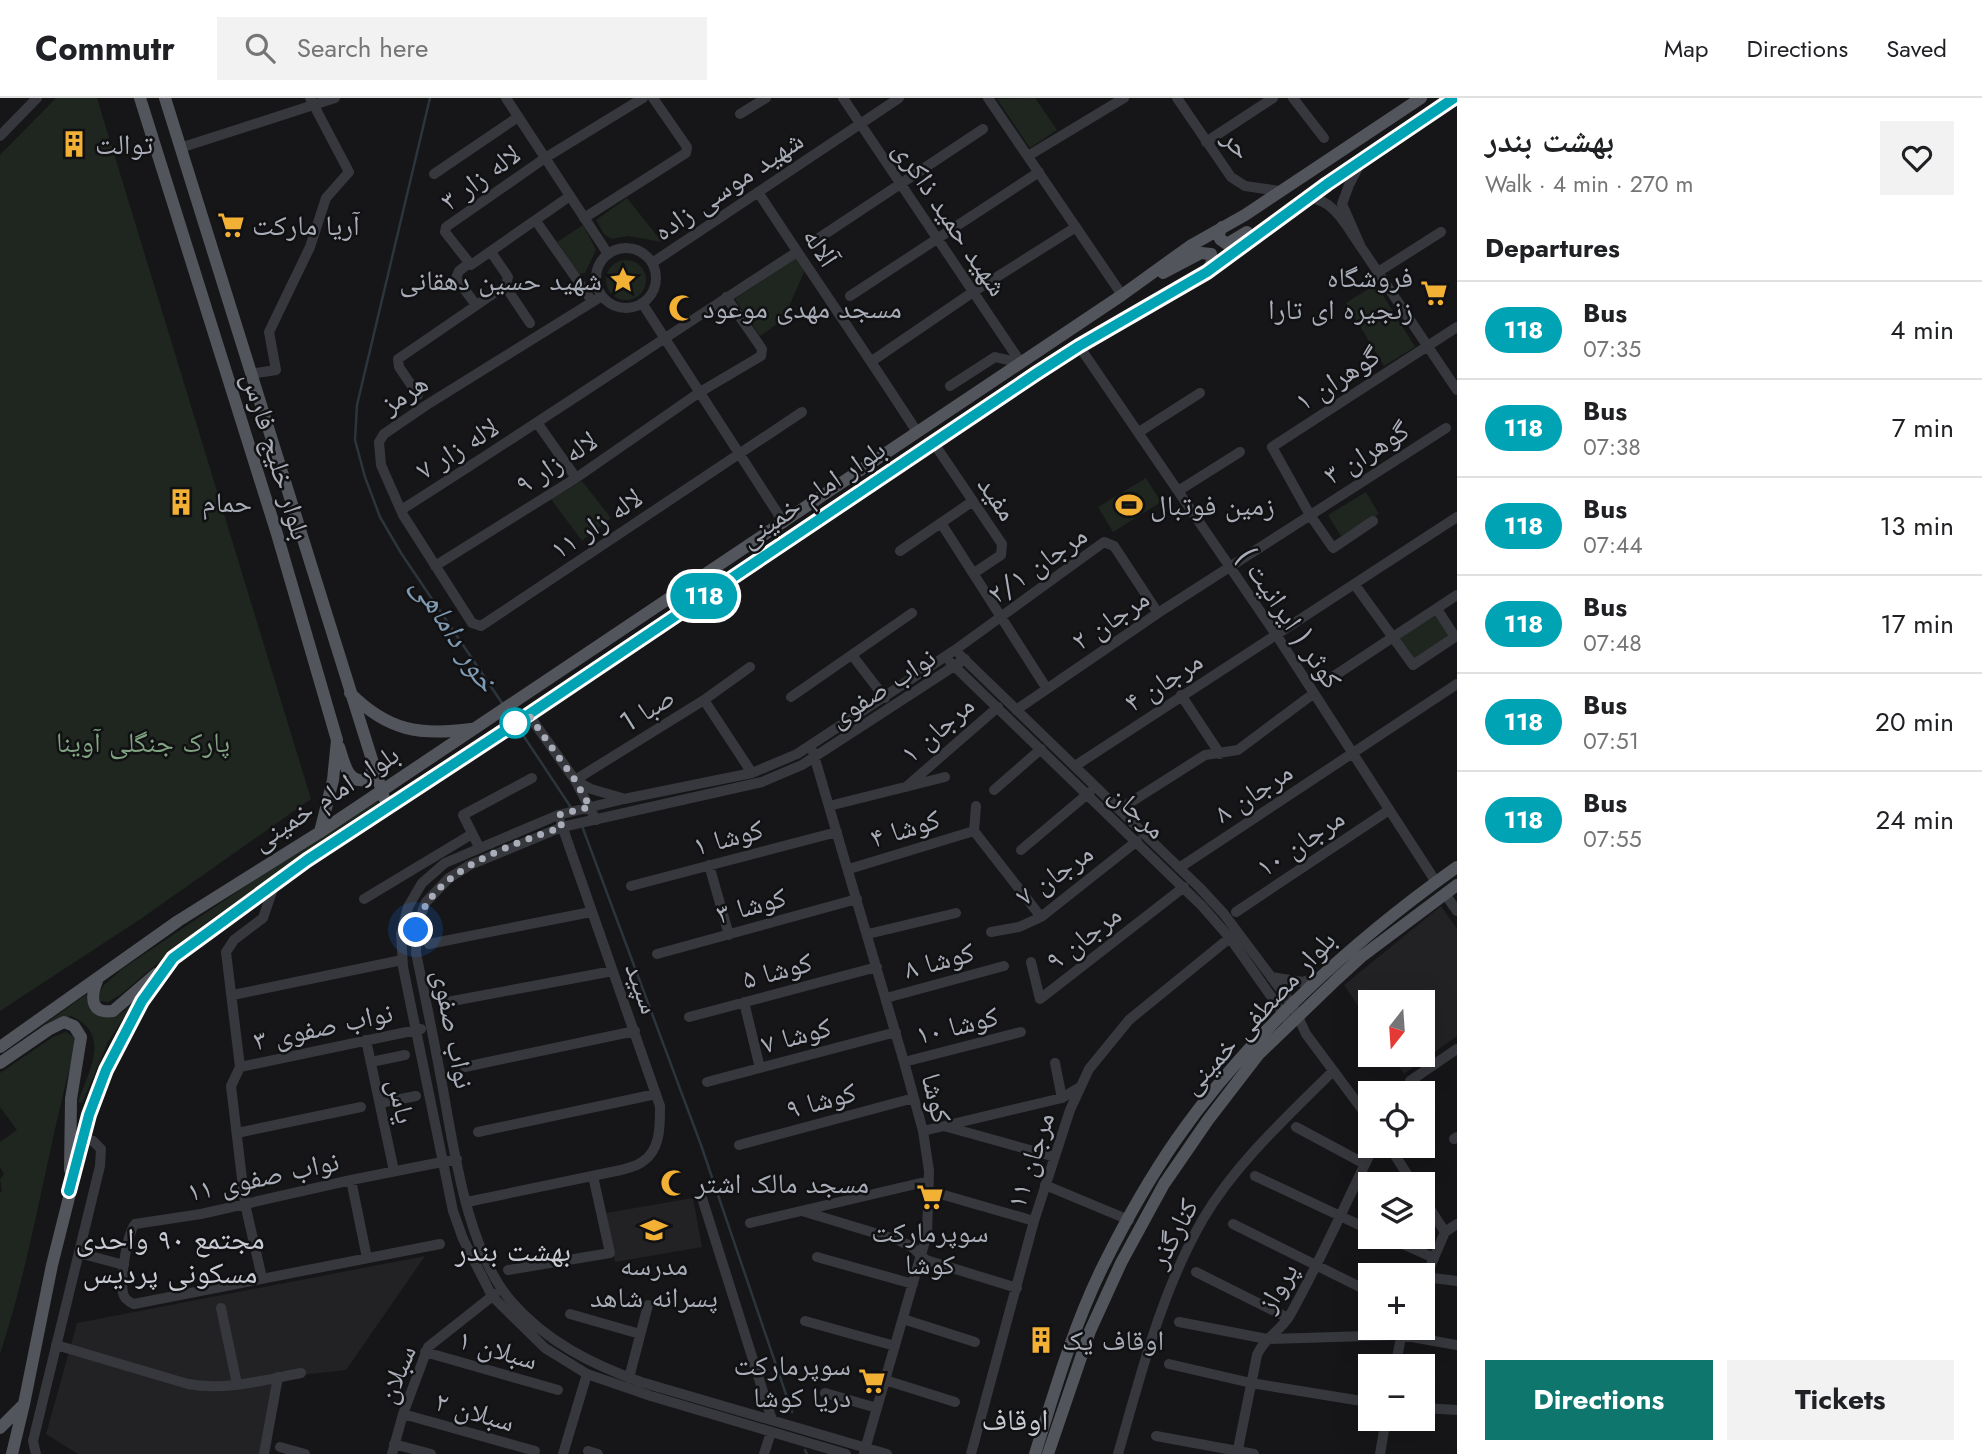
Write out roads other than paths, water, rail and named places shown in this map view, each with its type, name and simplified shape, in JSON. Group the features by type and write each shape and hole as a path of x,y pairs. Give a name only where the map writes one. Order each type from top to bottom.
{"main road":[{"name":"بلوار خلیج فارس","path":"140,98 276,534 337,740 333,780 320,832"},
{"name":"بلوار خلیج فارس","path":"164,98 387,808"},
{"name":"بلوار امام خمینی","path":"0,1047 178,921 320,832 784,523 1152,275 1190,246 1245,215 1421,98"},
{"name":"بلوار امام خمینی","path":"69,1191 93,1102 123,1034 142,1001 173,958 275,883 933,442 1079,346 1207,272 1306,199 1454,98"},
{"path":"1222,227 1220,239 1227,244 1256,226 1274,223"},
{"path":"1152,275 1166,272 1206,252 1211,254 1212,262 1207,272"},
{"path":"349,692 369,709 414,731 437,733 475,729"},
{"path":"337,740 352,778 364,780 370,776 373,766"},
{"name":"بلوار مصطفی خمینی","path":"1048,1454 1090,1331 1121,1263 1164,1184 1208,1120 1325,973 1357,942 1457,867"},
{"name":"بلوار مصطفی خمینی","path":"1035,1454 1077,1326 1104,1265 1176,1140 1230,1070 1361,957 1457,885"},
{"path":"97,980 92,1002 97,1010 113,1011 173,958"},
{"path":"0,1063 64,1022 74,1026 81,1037 71,1098 69,1191 51,1265 15,1450"},
{"path":"0,1429 24,1404"}],"street":[{"path":"0,136 37,98"},
{"path":"180,148 311,102 335,98"},
{"path":"545,158 643,98"},
{"path":"584,218 686,153 687,146 653,98"},
{"path":"740,114 766,98"},
{"name":"شهید حمید ذاکری","path":"843,98 1021,363"},
{"name":"شهید موسی زاده","path":"652,263 899,98"},
{"path":"988,98 1122,295"},
{"path":"1028,156 1124,98"},
{"name":"حر","path":"1177,98 1231,177 1245,186 1280,191"},
{"path":"1206,142 1273,98"},
{"path":"1293,98 1324,138"},
{"path":"511,100 518,117 608,254"},
{"path":"250,374 276,370 269,332 310,247 326,198 349,172 311,102"},
{"path":"434,174 518,117"},
{"path":"813,242 983,129"},
{"name":"لاله زار ۳","path":"470,264 444,232 446,227 545,158"},
{"path":"1361,161 1342,204 1361,247"},
{"path":"850,296 1039,172"},
{"name":"آلاله","path":"758,192 917,432"},
{"path":"476,305 456,278 459,271 491,252 570,196"},
{"path":"1306,199 1315,198 1335,211 1457,390"},
{"path":"536,221 597,298 618,307 628,308 642,303 653,292 656,282 652,263 636,250 626,248 608,254 601,261 596,279 597,298"},
{"path":"872,361 973,292 1076,227"},
{"path":"1378,272 1441,232"},
{"path":"418,395 399,367 398,359 508,283 508,278 491,252"},
{"name":"لاله زار ۷","path":"401,510 538,424 665,337 797,252"},
{"path":"505,286 530,323"},
{"name":"هرمز","path":"476,626 401,510 381,466 379,442 384,434 597,298"},
{"name":"لاله زار ۹","path":"435,566 576,478 700,393 761,356 763,352 726,298"},
{"path":"642,303 784,523"},
{"name":"گوهران ۱","path":"1310,515 1272,447 1457,327"},
{"name":"کوثر ( ایرانیت )","path":"1079,346 1277,636 1436,882"},
{"path":"950,386 995,357 1021,363"},
{"path":"1139,432 1200,393"},
{"name":"لاله زار ۱۱","path":"476,626 485,624 802,412"},
{"name":"لاله زار ۷","path":"538,424 576,478"},
{"name":"گوهران ۳","path":"1229,568 1446,428"},
{"name":"مفید","path":"933,442 1002,544 1002,555 977,577"},
{"path":"1178,491 1240,452"},
{"path":"900,551 973,501"},
{"path":"1310,515 1334,548 1373,521"},
{"name":"مرجان ۴","path":"1074,766 1457,517"},
{"path":"941,523 1047,689"},
{"name":"مرجان ۲/۱","path":"955,650 1104,542 1114,546 1158,613"},
{"name":"مرجان ۲","path":"1016,710 1229,568"},
{"path":"1355,585 1413,665 1455,637 1437,610"},
{"path":"1331,678 1457,596"},
{"path":"790,697 912,613"},
{"name":"نواب صفوی","path":"887,1454 865,1451 772,1420 587,1374 545,1348 492,1296 463,1239 453,1211 402,960 401,934 408,907 422,883 439,867 478,847 561,814 752,773 797,754 955,650"},
{"name":"مرجان","path":"955,650 1224,914 1233,935 1292,1015"},
{"path":"852,655 885,698"},
{"name":"مرجان","path":"944,657 1233,935 1271,977 1292,1015"},
{"name":"نواب صفوی","path":"846,1454 771,1432 639,1387 629,1378 559,1345 538,1328 502,1289 482,1250 457,1159 415,941 418,920 426,902 449,878 470,865 566,826 761,782 784,774 815,757 965,659"},
{"path":"704,700 750,667"},
{"name":"مرجان ۸","path":"1179,868 1457,684"},
{"path":"1119,809 1205,755 1238,750 1313,694"},
{"path":"1181,695 1220,754"},
{"name":"صبا 1","path":"575,780 704,700 752,773"},
{"name":"مرجان ۱","path":"906,787 999,707"},
{"path":"525,716 575,780 593,820"},
{"name":"کوشا","path":"811,745 923,1131 930,1186 927,1234 865,1451"},
{"path":"994,790 1041,749"},
{"path":"829,806 945,777"},
{"path":"478,847 463,815 532,778"},
{"path":"575,780 591,789 624,799"},
{"path":"1021,850 1096,786"},
{"path":"976,806 974,831 1041,917"},
{"name":"مرجان ۱۰","path":"1236,912 1389,810"},
{"name":"سپید","path":"561,814 591,912 660,1106 660,1130 653,1151 642,1163 593,1176"},
{"name":"کوشا ۴","path":"849,869 974,831"},
{"name":"کوشا ۱","path":"631,886 837,832"},
{"path":"363,899 472,834"},
{"name":"مرجان ۷","path":"991,932 1019,927 1041,917 1138,841"},
{"path":"709,865 729,934"},
{"path":"262,1278 245,1204 231,1086 240,1067 226,952 229,945 263,918 275,883"},
{"name":"مرجان ۹","path":"1031,962 1040,999 1184,887"},
{"path":"1445,894 1457,911"},
{"name":"کوشا ۳","path":"657,954 857,899"},
{"path":"429,944 591,912"},
{"path":"868,934 956,913"},
{"name":"مرجان ۱۱","path":"971,1454 1045,1185 1070,1110 1089,1069 1129,1020 1233,935"},
{"path":"233,995 402,960"},
{"name":"کوشا ۸","path":"886,998 1004,966"},
{"name":"کوشا ۵","path":"689,1017 877,967"},
{"path":"447,1002 613,971"},
{"path":"1271,977 1303,982 1325,973"},
{"path":"744,1002 760,1068"},
{"path":"1292,1015 1358,1104"},
{"name":"نواب صفوی ۳","path":"240,1067 431,1027"},
{"path":"465,1067 635,1031"},
{"name":"کوشا ۷","path":"708,1082 895,1032"},
{"name":"کوشا ۱۰","path":"904,1062 1021,1032"},
{"name":"یاس","path":"366,1041 394,1171"},
{"path":"1410,1080 1457,1049"},
{"path":"371,1062 405,1055"},
{"path":"1055,1063 1062,1098"},
{"name":"کنارگذر","path":"1118,1454 1158,1317 1180,1263 1204,1217 1246,1162 1333,1071"},
{"path":"923,1131 1062,1098 1081,1086"},
{"path":"478,1132 656,1094"},
{"path":"380,1103 416,1097"},
{"name":"کوشا ۹","path":"739,1145 914,1098"},
{"path":"237,1133 361,1107"},
{"path":"944,1125 1055,1157"},
{"path":"1296,1127 1365,1164"},
{"path":"36,1454 33,1441 100,1166 101,1149 93,1141 84,1139"},
{"name":"پرواز","path":"1237,1452 1257,1355 1267,1339 1282,1328 1288,1318 1317,1266 1368,1158"},
{"name":"نواب صفوی ۱۱","path":"124,1265 131,1229 135,1224 201,1214 457,1159"},
{"path":"467,1202 593,1176 610,1253 508,1270"},
{"path":"1255,1176 1358,1224"},
{"path":"351,1180 367,1258"},
{"path":"1045,1185 1129,1220"},
{"path":"750,1223 930,1186 1034,1221"},
{"path":"702,1198 772,1420"},
{"path":"802,1211 898,1240 912,1247 926,1260 1017,1288"},
{"path":"1435,1217 1445,1232"},
{"path":"1233,1224 1358,1286"},
{"path":"1432,1263 1445,1232 1457,1224"},
{"path":"79,1253 124,1265 122,1294 127,1301 134,1304 440,1244"},
{"path":"1414,1249 1434,1258"},
{"path":"817,1257 913,1284"},
{"path":"1196,1272 1288,1318"},
{"path":"1435,1280 1457,1281"},
{"name":"سبلان","path":"393,1449 428,1347 502,1289"},
{"path":"629,1378 648,1305"},
{"path":"221,1308 237,1384"},
{"path":"570,1314 640,1334"},
{"path":"903,1319 975,1342"},
{"path":"804,1321 895,1346"},
{"path":"1179,1322 1267,1339 1358,1334"},
{"path":"1435,1340 1457,1345"},
{"path":"57,1345 205,1387 301,1373"},
{"name":"سبلان ۱","path":"425,1352 558,1390"},
{"path":"1169,1364 1251,1383 1358,1400"},
{"path":"564,1454 587,1374"},
{"path":"264,1454 278,1377"},
{"path":"886,1380 955,1402"},
{"path":"825,1394 877,1408"},
{"path":"1435,1409 1457,1410"},
{"name":"سبلان ۲","path":"403,1414 535,1451"},
{"path":"1380,1454 1384,1431"},
{"path":"764,1454 771,1432"},
{"path":"1156,1436 1254,1454"},
{"path":"280,1447 306,1454"},
{"path":"393,1449 431,1454"}],"waterway":[{"name":"خور داماهی","path":"430,98 357,405 355,440 380,517 401,553 502,703"},
{"name":"خور داماهی","path":"517,726 572,809"},
{"name":"خور داماهی","path":"582,826 701,1145 792,1412"},
{"path":"805,1450 807,1454"}],"place":[{"name":"توالت","path":"74,144"},
{"name":"آریا مارکت","path":"231,225"},
{"name":"شهید حسین دهقانی","path":"623,280"},
{"name":"فروشگاه زنجیره ای تارا","path":"1434,293"},
{"name":"مسجد مهدی موعود","path":"682,308"},
{"name":"حمام","path":"181,502"},
{"name":"زمین فوتبال","path":"1129,505"},
{"name":"مسجد مالک اشتر","path":"674,1183"},
{"name":"سوپرمارکت کوشا","path":"930,1197"},
{"name":"مدرسه پسرانه شاهد","path":"654,1230"},
{"name":"اوقاف یک","path":"1041,1340"},
{"name":"سوپرمارکت دریا کوشا","path":"872,1381"}],"district":[{"name":"بهشت بندر","path":"513,1251"},
{"name":"مجتمع ٩٠ واحدی مسکونی پردیس","path":"170,1256"},
{"name":"اوقاف","path":"1015,1420"}],"park label":[{"name":"پارک جنگلی آوینا","path":"143,742"}]}
